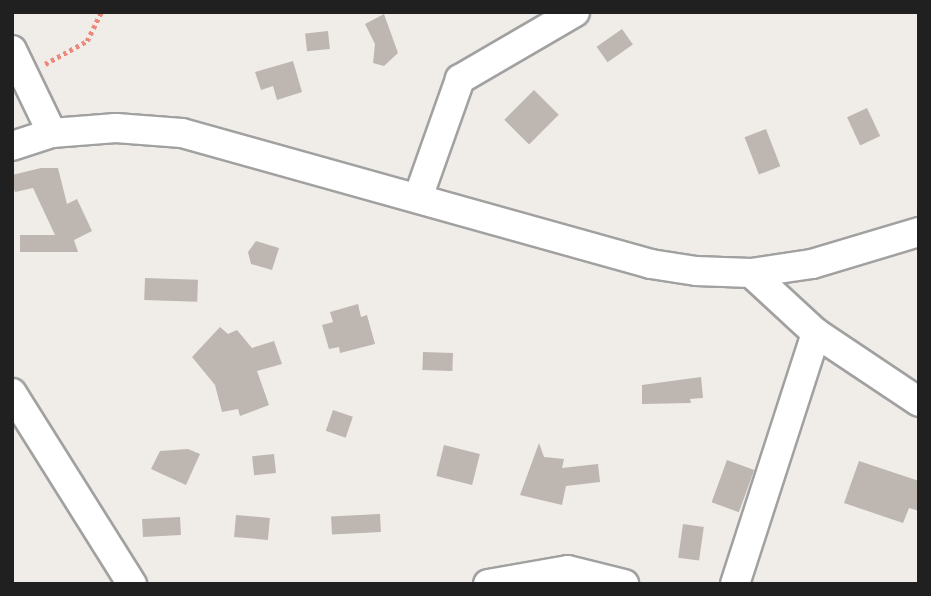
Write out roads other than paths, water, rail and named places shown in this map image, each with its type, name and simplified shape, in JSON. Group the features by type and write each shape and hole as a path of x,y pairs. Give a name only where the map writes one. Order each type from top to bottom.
{"street":[{"path":"419,195 460,79 575,12"},
{"path":"12,50 52,133"},
{"path":"12,146 52,133 116,128 182,133 419,195 650,264 751,273 812,264 919,232"},
{"path":"751,273 816,333 919,402"},
{"path":"735,584 816,333"},
{"path":"12,393 132,584"},
{"path":"488,584 588,571 624,584"}]}
